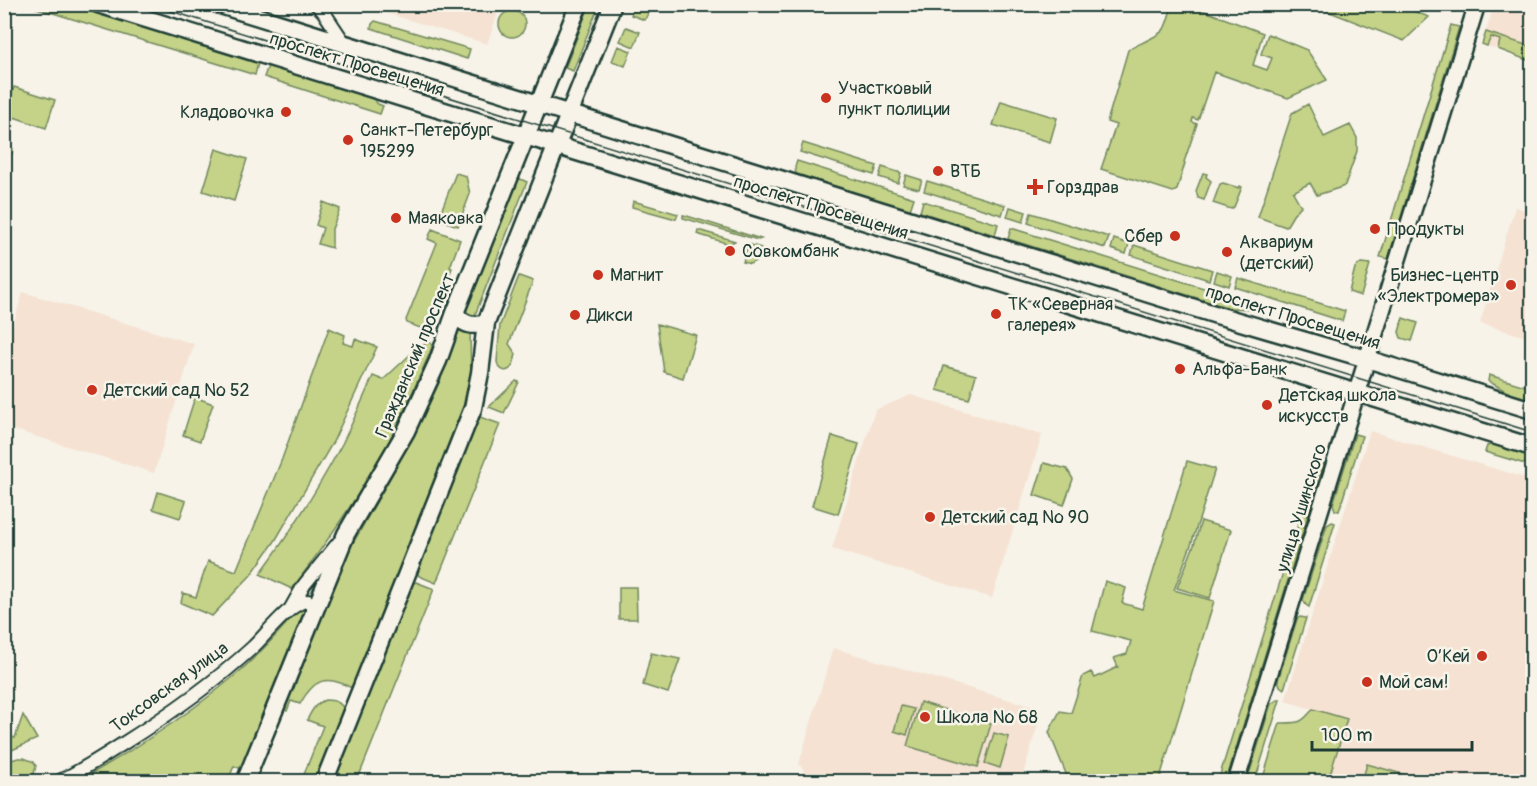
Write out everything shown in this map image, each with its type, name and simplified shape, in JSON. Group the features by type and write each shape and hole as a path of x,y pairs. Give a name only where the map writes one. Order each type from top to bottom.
{"main road":[{"name":"проспект Просвещения","path":"98,4 1533,447"},
{"name":"проспект Просвещения","path":"218,4 1206,311 1533,410"},
{"name":"Гражданский проспект","path":"245,782 346,534 406,431 438,361 455,313 579,4"},
{"path":"324,782 473,408 486,323 613,4"},
{"path":"455,313 460,320 468,324 478,326 486,323"}],"street":[{"path":"316,4 345,44"},
{"name":"улица Ушинского","path":"1236,782 1477,4"},
{"name":"Токсовская улица","path":"58,782 152,725 228,669 291,609 304,585 346,534"},
{"path":"291,609 302,601 308,601 315,609"}],"shaded area":[{"path":"1447,4 1444,14 1418,5"},
{"path":"360,5 501,5 487,44"},
{"path":"1494,5 1532,5 1532,62 1482,44"},
{"name":"Бизнес-центр «Электромера»","path":"1515,207 1532,212 1532,339 1480,323"},
{"name":"Детский сад № 52","path":"23,292 194,344 154,473 5,427 5,352"},
{"name":"Детский сад № 90","path":"911,395 1042,435 992,598 832,549 875,410"},
{"path":"1370,431 1532,480 1532,781 1328,781 1346,719 1285,701"},
{"name":"Школа № 68","path":"833,648 1030,706 1037,712 1039,721 1021,781 801,781 804,770 799,764"}],"green space":[{"path":"590,4 599,5 573,71 565,68"},
{"path":"27,5 69,5 258,63 255,75"},
{"path":"635,5 649,11 645,20 631,15"},
{"path":"1172,5 1189,5 1263,33 1253,65 1267,70 1272,58 1261,54 1268,34 1307,50 1327,80 1288,98 1214,72 1198,120 1193,118 1192,122 1197,124 1177,190 1173,192 1101,169 1116,125 1107,122 1128,50 1153,38 1164,29"},
{"path":"1312,5 1397,5 1429,17 1404,41"},
{"path":"512,11 521,15 525,24 521,33 512,37 503,33 499,24 503,15"},
{"path":"375,21 470,49 467,59 371,28"},
{"path":"1451,25 1459,27 1388,259 1380,257"},
{"path":"626,27 640,32 634,47 620,41"},
{"path":"1486,32 1532,47 1532,62 1498,49 1500,40 1491,37 1487,46 1482,44"},
{"path":"618,46 631,51 625,66 612,61"},
{"path":"268,66 372,98 383,106 380,114 264,77"},
{"path":"14,87 55,100 46,128 5,114"},
{"path":"1001,101 1057,118 1050,142 993,125"},
{"path":"1308,104 1324,137 1350,125 1357,138 1357,151 1345,185 1342,187 1317,195 1310,183 1293,192 1301,206 1286,227 1258,217 1292,113"},
{"path":"803,143 877,166 874,175 800,152"},
{"path":"4,147 13,149 5,179"},
{"path":"216,149 247,159 234,201 203,191"},
{"path":"797,161 914,198 910,210 796,174"},
{"path":"882,167 901,173 898,183 879,177"},
{"path":"456,173 466,176 470,194 458,226 438,219"},
{"path":"1203,173 1207,174 1206,177 1211,181 1204,200 1198,198 1196,191"},
{"path":"906,175 922,180 919,189 903,185"},
{"path":"518,178 527,182 475,315 472,318 466,316 466,312"},
{"path":"927,181 1005,205 1002,215 924,191"},
{"path":"1220,184 1242,187 1231,209 1213,203"},
{"path":"633,201 678,214 676,219 632,207"},
{"path":"923,201 998,224 995,235 920,212"},
{"path":"323,202 340,209 332,229 332,248 318,244 323,228 316,225"},
{"path":"1010,207 1026,212 1023,222 1007,217"},
{"path":"1031,213 1109,237 1105,248 1028,223"},
{"path":"683,215 761,239 683,218"},
{"path":"1011,228 1255,304 1254,309 1229,308 1008,239"},
{"path":"432,229 460,240 450,267 452,268 429,326 423,329 407,323 406,320 437,243 428,239"},
{"path":"698,230 735,241 729,244 697,234"},
{"path":"1114,239 1129,244 1126,254 1111,249"},
{"path":"748,244 761,248 757,260 750,264 743,262"},
{"path":"1134,245 1212,270 1209,280 1131,255"},
{"path":"1361,263 1370,264 1361,296 1349,292 1355,268"},
{"path":"1217,271 1232,276 1229,286 1214,281"},
{"path":"519,276 533,281 509,344 516,354 514,363 509,370 504,371 497,362 500,325"},
{"path":"1238,278 1345,311 1342,321 1235,287"},
{"path":"1403,318 1418,323 1412,341 1401,338 1399,332"},
{"path":"657,324 696,335 683,378 664,372"},
{"path":"329,328 345,335 343,343 353,346 355,339 377,347 333,442 275,541 251,575 212,616 181,603 183,593 196,597 208,561 236,571 282,459"},
{"path":"460,328 470,330 469,395 352,688 335,681 322,681 310,689 300,704 291,701 287,711 282,709 344,559 414,436 439,383"},
{"path":"428,342 432,347 387,446 360,492 292,589 260,574 303,511 333,461 373,376 383,380 414,351"},
{"path":"944,366 976,375 969,399 937,390"},
{"path":"1489,375 1532,388 1532,401 1511,394 1488,381"},
{"path":"516,381 519,382 504,413 489,407"},
{"path":"195,397 213,404 200,441 183,435"},
{"path":"480,417 500,424 436,583 419,576 417,572"},
{"path":"1355,434 1362,436 1339,511 1335,510 1333,504"},
{"path":"832,436 859,444 838,514 812,506"},
{"path":"1495,444 1528,454 1525,464 1485,452 1487,446"},
{"path":"1318,460 1324,463 1226,781 1218,781"},
{"path":"1187,461 1215,469 1174,590 1214,601 1159,781 1069,781 1049,732 1060,711 1071,713 1083,676 1091,672 1095,678 1118,667 1114,658 1127,654 1131,641 1092,631 1105,581 1126,588 1122,603 1142,609"},
{"path":"1044,463 1067,469 1073,479 1064,505 1034,495"},
{"path":"158,492 186,501 180,518 153,509"},
{"path":"1201,521 1231,530 1210,598 1177,588"},
{"path":"1335,523 1309,607 1303,600 1327,525"},
{"path":"416,582 434,589 357,781 333,782 412,584"},
{"path":"619,587 636,587 637,619 619,619"},
{"path":"301,607 305,609 242,769 234,766 228,781 77,782 158,733 197,706 252,660"},
{"path":"1306,618 1284,689 1278,680 1297,619"},
{"path":"651,653 680,659 668,693 643,685"},
{"path":"325,700 337,702 345,710 316,781 301,782 323,726 307,720 314,708"},
{"path":"1280,700 1255,781 1247,781 1271,704"},
{"path":"920,702 991,724 978,767 907,746"},
{"path":"901,706 914,709 907,735 894,731"},
{"path":"1313,709 1347,719 1328,781 1262,781 1280,723 1299,722"},
{"path":"23,715 37,739 5,753 5,735 15,738"},
{"path":"994,733 1009,737 1000,768 985,763"},
{"path":"18,758 34,762 36,766 33,777 21,781 5,781 5,762"},
{"path":"1367,764 1427,781 1362,781"}],"tram line":[{"path":"148,4 1532,432"}],"place":[{"name":"Участковый пункт полиции","path":"826,98"},
{"name":"Кладовочка","path":"286,112"},
{"name":"Санкт-Петербург 195299","path":"348,140"},
{"name":"ВТБ","path":"938,171"},
{"name":"Горздрав","path":"1035,187"},
{"name":"Маяковка","path":"396,218"},
{"name":"Продукты","path":"1375,229"},
{"name":"Сбер","path":"1175,236"},
{"name":"Совкомбанк","path":"730,251"},
{"name":"Аквариум (детский)","path":"1227,252"},
{"name":"Магнит","path":"598,275"},
{"name":"Бизнес-центр «Электромера»","path":"1511,285"},
{"name":"ТК «Северная галерея»","path":"996,314"},
{"name":"Дикси","path":"575,315"},
{"name":"Альфа-Банк","path":"1180,369"},
{"name":"Детский сад № 52","path":"92,390"},
{"name":"Детская школа искусств","path":"1267,405"},
{"name":"Детский сад № 90","path":"930,517"},
{"name":"О’Кей","path":"1482,656"},
{"name":"Мой сам!","path":"1367,682"},
{"name":"Школа № 68","path":"925,717"}]}
